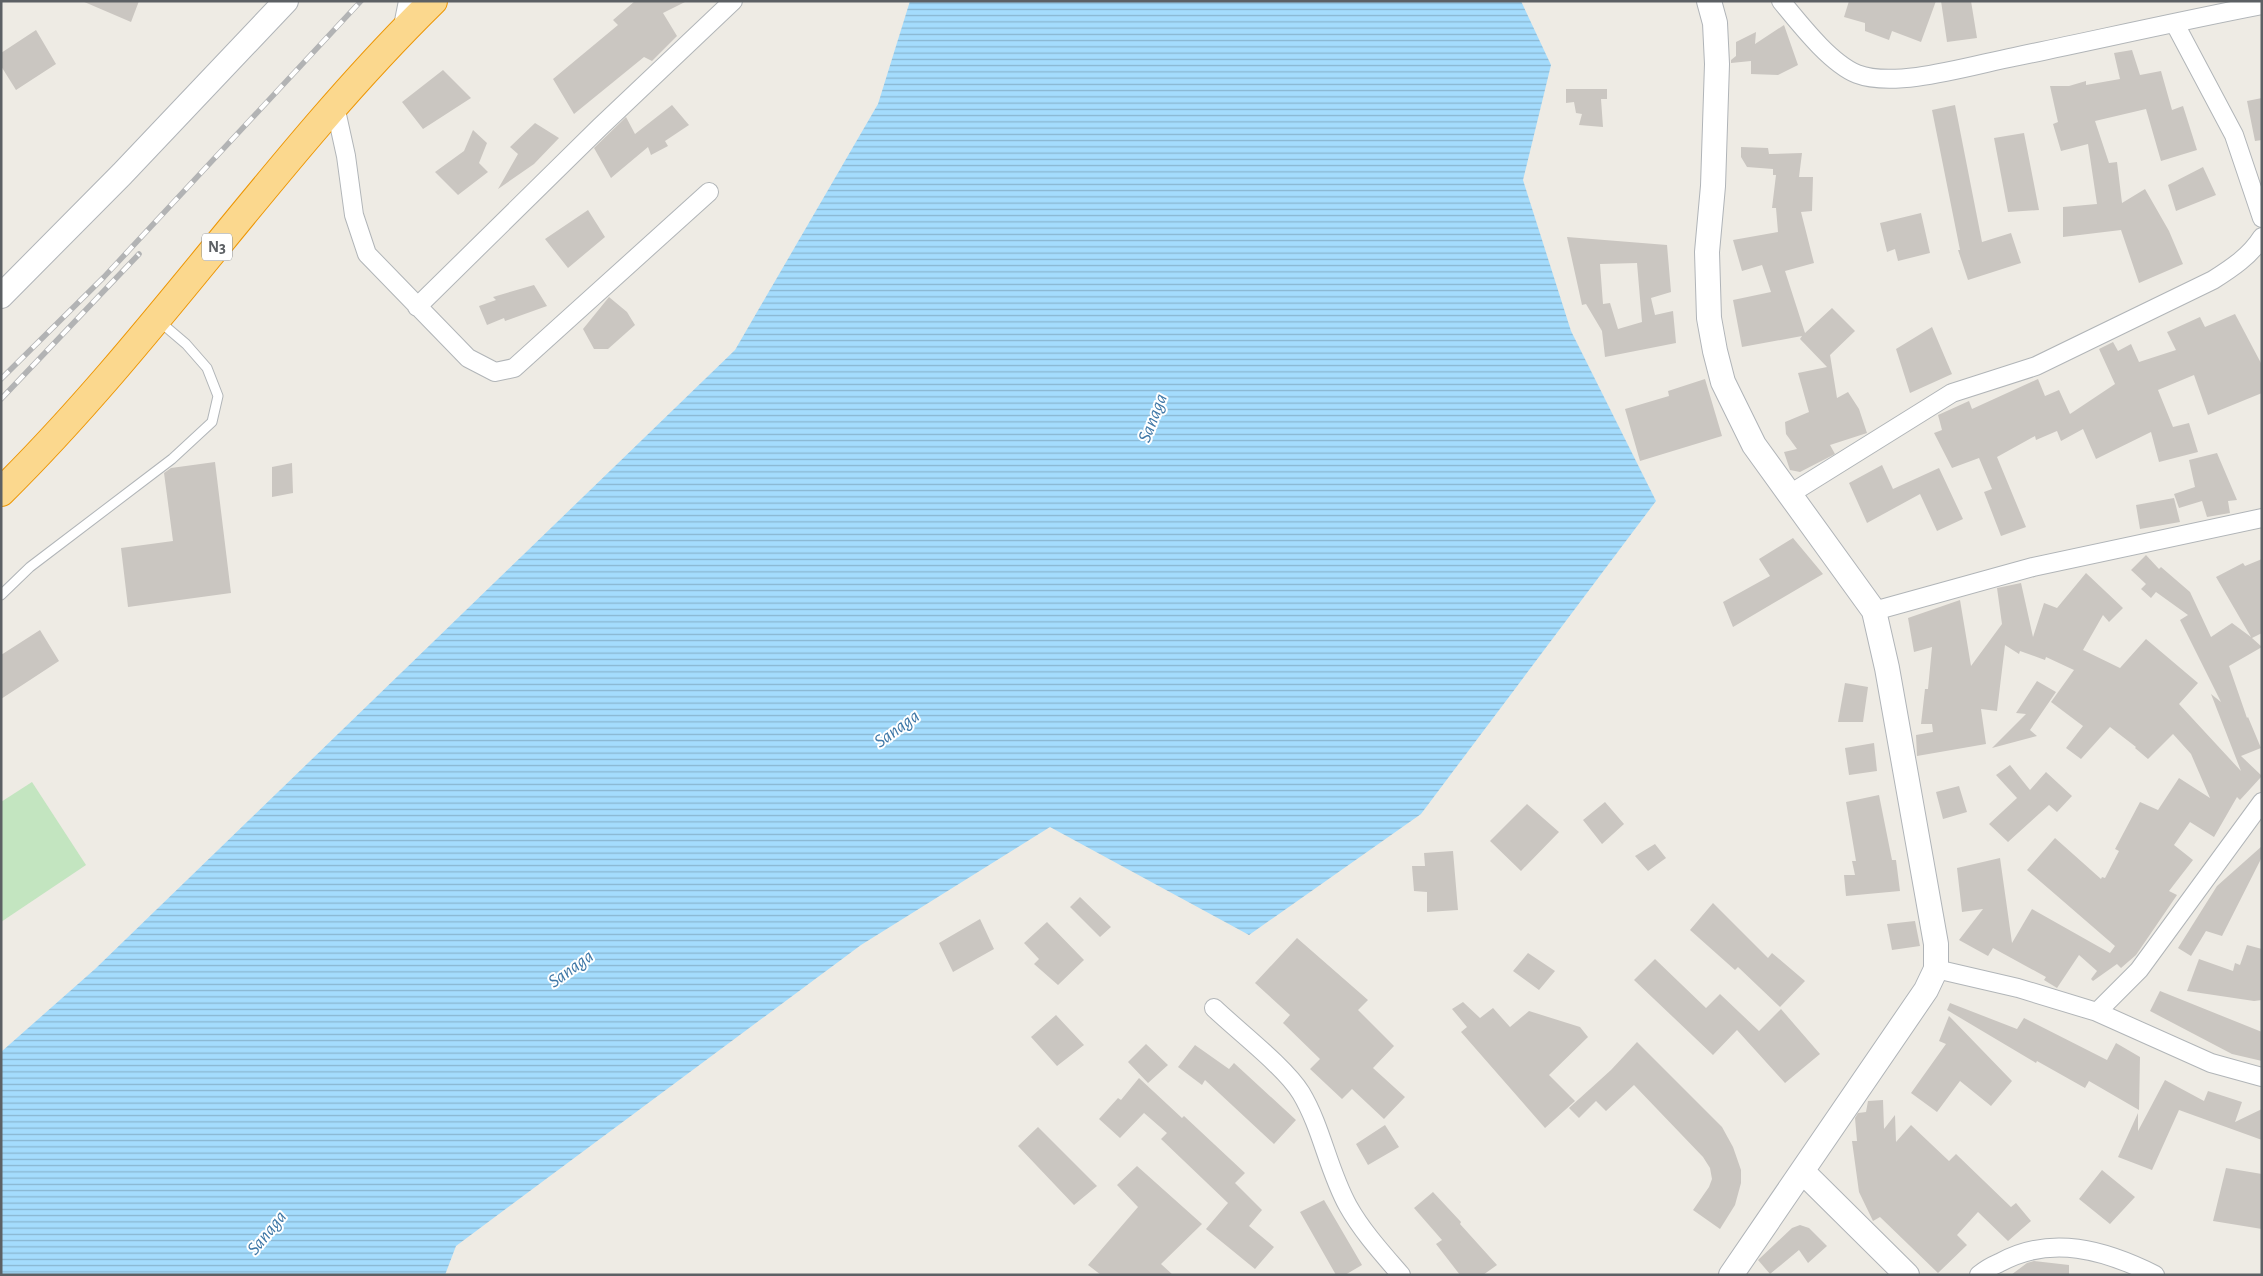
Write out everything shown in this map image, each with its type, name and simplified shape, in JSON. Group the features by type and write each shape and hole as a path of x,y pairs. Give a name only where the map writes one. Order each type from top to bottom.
{"highway":[{"name":"N3","path":"1,492 45,448 157,319 335,106 402,31 433,1"}],"street":[{"path":"1,296 122,174 286,1"},
{"path":"402,31 408,1"},
{"path":"417,307 600,127 733,1"},
{"path":"1709,1 1715,23 1717,64 1713,186 1707,252 1710,318 1724,382 1742,424 1754,445 1874,611 1886,660 1936,944 1936,970 1926,990 1731,1275"},
{"path":"1781,1 1800,24 1847,68 1856,74 1888,79 1945,71 2262,5"},
{"path":"2175,24 2234,135 2257,188 2262,218"},
{"path":"335,106 346,156 354,215 367,254 468,358 495,372 514,368 709,192"},
{"path":"1790,494 1952,393 2036,366 2213,280 2248,255 2262,237"},
{"path":"1874,611 2033,567 2262,518"},
{"path":"2097,1012 2139,970 2262,802"},
{"path":"1936,970 2018,988 2097,1012 2211,1063 2262,1077"},
{"path":"1214,1008 1285,1074 1301,1094 1325,1146 1348,1206 1375,1245 1401,1275"},
{"path":"1803,1172 1907,1275"},
{"path":"1979,1275 2010,1256 2034,1248 2060,1246 2126,1261 2156,1275"}],"lane":[{"path":"1,595 30,567 172,459 212,422 218,396 207,368 186,344 157,319"}],"green space":[{"path":"32,782 86,865 1,922 1,802"}],"water":[{"name":"Sanaga","path":"910,1 1521,1 1551,65 1523,180 1571,331 1656,501 1421,814 1249,935 1050,827 861,945 456,1246 445,1275 1,1275 1,1052 95,969 735,350 878,104"}],"building":[{"path":"82,1 139,1 131,22"},
{"path":"635,1 687,1 663,13 677,36 652,61 644,57 574,114 553,79 618,25 613,20"},
{"path":"1849,1 1936,1 1921,42 1892,31 1889,40 1865,31 1865,23 1844,17"},
{"path":"1941,1 1971,1 1977,38 1947,42"},
{"path":"1784,25 1798,65 1778,75 1751,74 1751,61 1731,63 1731,60 1736,56 1736,42 1756,32 1755,44"},
{"path":"36,30 56,64 16,90 1,66 1,53"},
{"path":"2132,50 2140,75 2161,71 2172,110 2183,106 2197,150 2161,161 2146,109 2095,121 2109,163 2117,162 2122,203 2145,189 2169,231 2183,264 2139,283 2121,230 2063,237 2063,207 2097,204 2088,144 2061,151 2053,124 2058,122 2050,86 2069,86 2086,81 2086,85 2120,79 2114,53"},
{"path":"443,70 471,98 423,129 402,102"},
{"path":"1566,89 1607,89 1607,99 1601,99 1603,127 1579,125 1582,114 1576,113 1574,102 1566,103"},
{"path":"2262,98 2262,140 2255,141 2247,101"},
{"path":"672,105 689,125 665,141 668,146 651,155 648,147 611,178 594,148 626,117 635,134"},
{"path":"1955,105 1982,242 2011,233 2021,263 1968,280 1958,250 1960,250 1932,110"},
{"path":"535,123 559,138 534,164 498,189 518,154 510,147"},
{"path":"473,130 487,143 479,163 488,172 458,195 435,172 464,151"},
{"path":"2024,133 2039,210 2008,212 1994,138"},
{"path":"1741,147 1768,148 1769,154 1802,153 1799,177 1813,177 1812,211 1801,212 1814,263 1785,271 1805,333 1832,308 1855,331 1830,355 1837,398 1848,392 1859,409 1867,433 1830,445 1835,454 1800,472 1790,470 1784,452 1797,449 1786,434 1785,422 1809,412 1798,373 1827,367 1800,339 1802,336 1742,347 1733,300 1771,292 1762,265 1742,271 1733,240 1778,232 1776,208 1772,208 1776,175 1773,175 1773,169 1747,167 1741,157"},
{"path":"2203,167 2216,195 2176,211 2168,185"},
{"path":"588,210 605,237 568,268 545,239"},
{"path":"1921,213 1930,253 1898,261 1895,249 1887,252 1880,223"},
{"path":"1567,237 1667,245 1671,292 1651,298 1655,315 1673,311 1676,343 1605,357 1602,331 1586,304 1582,305","holes":["1637,263 1642,322 1618,329 1610,303 1603,304 1600,264"]},
{"path":"534,285 547,306 505,321 504,318 487,325 479,306 496,300 493,297"},
{"path":"609,297 627,312 635,325 608,349 594,349 583,329"},
{"path":"2235,314 2262,365 2262,393 2208,415 2194,375 2158,390 2173,427 2189,423 2198,452 2159,462 2151,432 2096,459 2083,429 2061,441 2057,431 2036,440 2035,436 1997,457 2026,527 2001,536 1984,492 1992,489 1979,458 1952,468 1934,433 1942,430 1938,415 1969,401 1972,409 2038,379 2045,396 2059,390 2070,414 2115,384 2099,349 2113,342 2118,351 2131,344 2139,362 2176,350 2167,332 2200,317 2205,327"},
{"path":"1932,327 1952,374 1910,393 1896,349"},
{"path":"1705,379 1722,436 1640,461 1625,409 1669,396 1668,391"},
{"path":"2217,453 2237,500 2228,501 2230,513 2207,517 2202,501 2179,508 2174,494 2195,487 2189,460"},
{"path":"215,462 231,593 128,607 121,548 173,541 164,473 171,468"},
{"path":"292,463 293,493 272,497 272,467"},
{"path":"1882,465 1893,489 1939,468 1963,519 1937,531 1920,494 1867,523 1849,483"},
{"path":"2174,498 2180,522 2140,529 2136,505"},
{"path":"1793,538 1823,574 1733,627 1723,602 1770,576 1759,559"},
{"path":"2146,555 2159,569 2161,567 2190,592 2211,637 2232,623 2251,637 2216,577 2243,563 2245,566 2262,559 2262,633 2252,638 2262,647 2229,666 2247,718 2261,748 2241,756 2262,776 2240,800 2237,797 2214,837 2190,822 2174,845 2193,860 2169,891 2177,895 2136,955 2121,968 2117,964 2093,981 2091,979 2097,971 2079,955 2057,988 2044,980 2046,977 1993,948 1988,956 1959,940 1983,909 1962,912 1957,868 2000,858 2012,943 2032,909 2110,953 2115,946 2027,870 2055,838 2101,879 2102,877 2105,878 2119,851 2115,849 2140,802 2158,810 2179,778 2210,798 2191,754 2173,734 2148,759 2110,727 2081,759 2066,748 2083,726 2051,702 2074,670 2046,657 2045,660 2020,651 2019,654 2005,645 1997,711 1981,709 1986,744 1917,756 1916,735 1933,732 1932,724 1921,724 1925,689 1928,689 1932,647 1914,652 1908,618 1960,600 1971,666 2002,624 1997,588 2021,583 2033,637 2044,603 2057,608 2086,573 2123,608 2109,622 2103,615 2083,650 2120,668 2146,639 2198,683 2179,704 2241,771 2211,694 2221,702 2180,620 2188,615 2156,592 2151,598 2141,589 2146,584 2131,570"},
{"path":"40,630 59,661 1,699 1,655"},
{"path":"2037,681 2056,692 2030,730 2037,736 1992,748 2026,714 2016,713"},
{"path":"1845,683 1868,687 1863,722 1838,722"},
{"path":"1874,743 1877,771 1849,775 1845,748"},
{"path":"2010,765 2030,790 2046,772 2072,796 2057,812 2049,805 2008,842 1989,824 2017,798 1996,775"},
{"path":"1959,786 1967,812 1943,819 1936,792"},
{"path":"1879,795 1892,860 1896,860 1900,891 1846,896 1844,875 1855,875 1852,861 1856,861 1846,802"},
{"path":"1605,802 1624,824 1602,844 1583,820"},
{"path":"1527,804 1559,832 1521,871 1490,841"},
{"path":"1655,844 1666,858 1648,871 1635,856"},
{"path":"2262,846 2262,857 2222,936 2206,931 2191,956 2178,948 2217,886"},
{"path":"1453,851 1458,910 1427,912 1427,892 1414,891 1412,866 1425,866 1424,853"},
{"path":"1080,897 1111,927 1100,937 1070,907"},
{"path":"1713,903 1768,958 1772,953 1805,981 1780,1007 1738,967 1735,970 1690,930"},
{"path":"980,919 994,949 953,972 939,943"},
{"path":"1915,921 1920,946 1892,950 1887,924"},
{"path":"1047,922 1084,960 1058,985 1034,964 1039,959 1024,943"},
{"path":"1297,938 1368,1000 1358,1010 1394,1046 1373,1068 1405,1097 1384,1119 1352,1089 1342,1099 1310,1069 1320,1059 1283,1023 1290,1015 1255,983"},
{"path":"2247,945 2262,949 2262,1000 2254,1001 2187,991 2199,959 2233,971 2235,963 2240,965"},
{"path":"1528,953 1555,971 1539,990 1513,971"},
{"path":"1655,959 1706,1008 1720,994 1759,1031 1781,1009 1820,1054 1785,1083 1737,1030 1713,1055 1634,980"},
{"path":"2160,991 2262,1032 2262,1061 2232,1054 2150,1011"},
{"path":"1463,1002 1480,1018 1493,1008 1510,1027 1529,1011 1580,1027 1588,1037 1549,1075 1575,1101 1545,1128 1461,1032 1467,1027 1452,1009"},
{"path":"1950,1003 2017,1029 2024,1018 2107,1060 2116,1043 2140,1057 2139,1110 2089,1081 2085,1088 2037,1061 2036,1063 1947,1010"},
{"path":"1056,1015 1084,1045 1057,1066 1031,1037"},
{"path":"1949,1016 2012,1081 1991,1106 1960,1081 1937,1112 1911,1093 1946,1044 1939,1041"},
{"path":"1637,1042 1722,1127 1733,1147 1741,1170 1741,1183 1735,1205 1720,1229 1693,1210 1709,1187 1712,1179 1710,1168 1703,1157 1634,1085 1606,1111 1596,1101 1579,1118 1569,1108 1611,1070"},
{"path":"1146,1044 1168,1065 1148,1083 1128,1062"},
{"path":"1195,1045 1229,1069 1234,1063 1296,1120 1274,1144 1205,1080 1202,1085 1178,1067"},
{"path":"1139,1078 1182,1118 1184,1116 1245,1173 1235,1183 1262,1210 1249,1226 1274,1247 1255,1269 1206,1229 1228,1203 1161,1139 1167,1133 1144,1113 1120,1138 1099,1119 1118,1098 1121,1100"},
{"path":"2165,1080 2204,1101 2208,1091 2242,1102 2235,1122 2262,1109 2262,1140 2179,1110 2152,1170 2118,1157 2138,1113 2138,1131"},
{"path":"1883,1100 1884,1129 1895,1115 1896,1142 1911,1125 1949,1161 1956,1154 2011,1207 2016,1203 2031,1221 2008,1241 1978,1212 1957,1235 1967,1245 1938,1273 1880,1217 1873,1221 1859,1192 1852,1141 1857,1141 1855,1118 1858,1113 1866,1112 1868,1101"},
{"path":"1385,1125 1399,1147 1368,1165 1356,1144"},
{"path":"1038,1127 1097,1186 1074,1205 1018,1146"},
{"path":"1137,1166 1202,1224 1161,1264 1173,1275 1101,1275 1088,1265 1138,1207 1117,1185"},
{"path":"2226,1168 2262,1174 2262,1229 2213,1221"},
{"path":"2102,1170 2135,1197 2110,1224 2079,1199"},
{"path":"1433,1192 1497,1265 1483,1275 1460,1275 1436,1244 1442,1240 1414,1208"},
{"path":"1324,1200 1362,1265 1345,1275 1336,1275 1300,1212"},
{"path":"1800,1225 1809,1228 1827,1246 1808,1263 1799,1250 1770,1274 1758,1260 1792,1228"},
{"path":"2034,1261 2069,1265 2069,1275 2011,1275 2027,1263"}],"railway":[{"path":"1,379 104,277 361,1"},
{"path":"1,399 139,254"}]}
